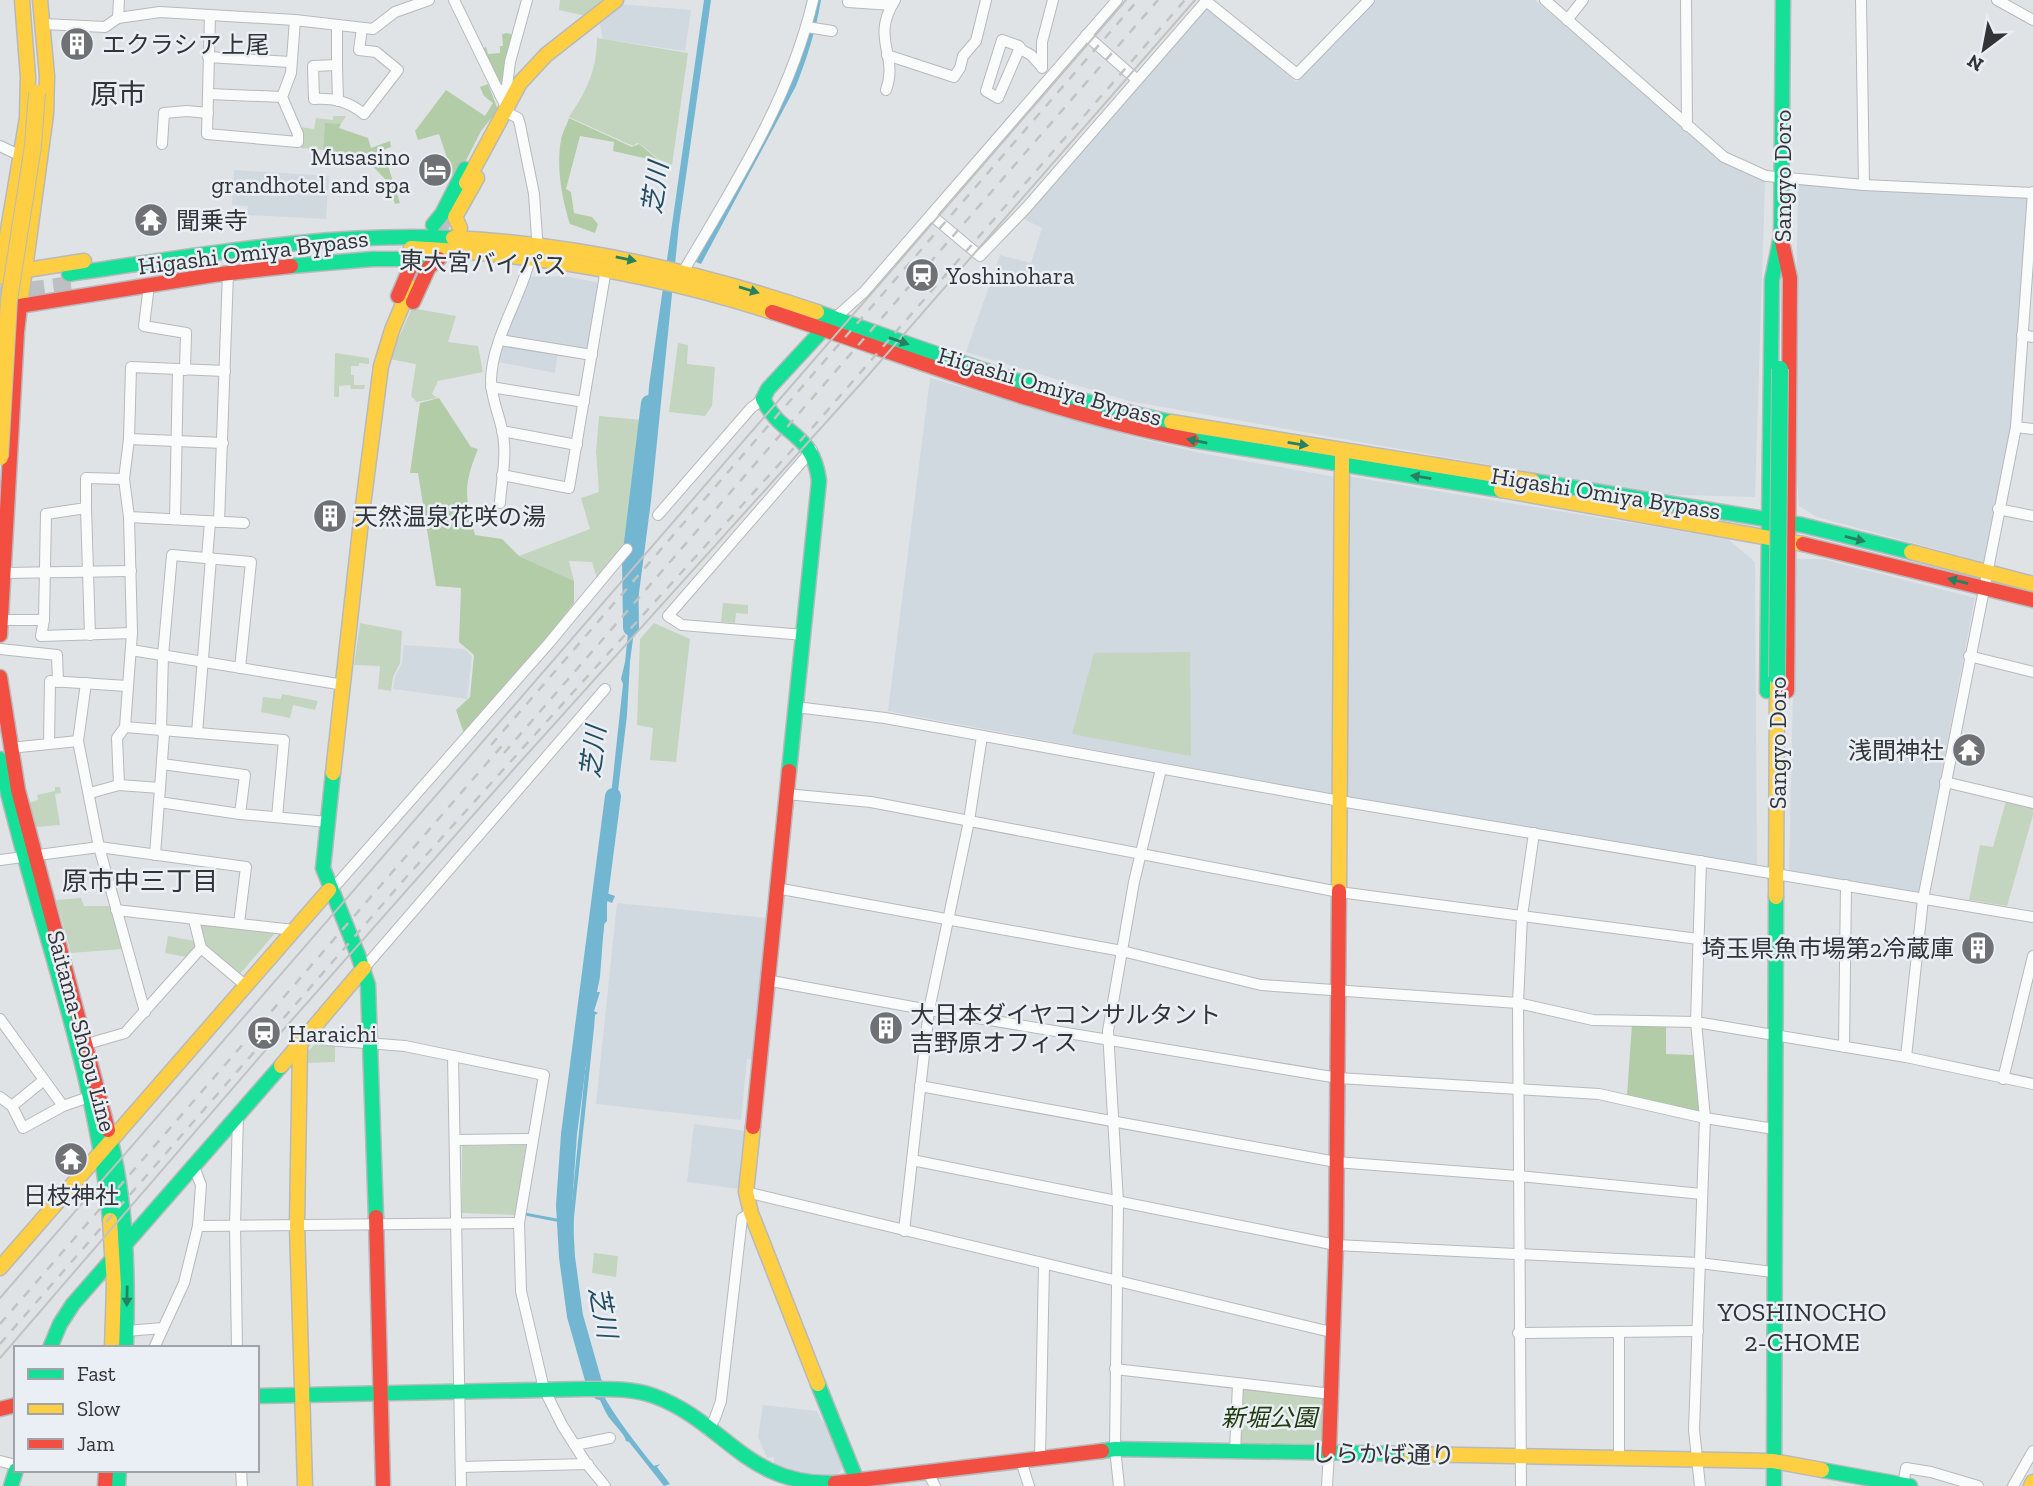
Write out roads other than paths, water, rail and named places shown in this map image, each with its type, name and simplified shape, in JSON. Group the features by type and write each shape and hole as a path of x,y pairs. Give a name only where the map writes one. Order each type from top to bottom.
{"main road":[{"path":"0,275 21,156 28,94 22,0"},
{"path":"0,457 9,300 33,146 37,93 31,0"},
{"path":"1,628 10,428 20,306 46,114 47,76 40,0"},
{"path":"433,225 442,214 484,133 520,83 546,55 616,0"},
{"name":"Sangyo Doro","path":"1774,1486 1773,1272 1783,0"},
{"path":"466,183 502,108"},
{"path":"460,228 455,218 499,139 502,108"},
{"name":"東大宮バイパス","path":"0,275 252,235 345,227 433,225 537,238 597,262"},
{"path":"1776,815 1766,780 1768,519 1772,280 1781,236"},
{"path":"1776,815 1786,782 1789,523 1790,278 1781,236"},
{"name":"Higashi Omiya Bypass","path":"70,279 347,249 475,251 597,262 683,279 1085,401 1151,418 1342,458 1984,580 2033,584"},
{"path":"375,409 373,370 376,355 383,331 411,266 408,259"},
{"name":"東大宮バイパス","path":"0,309 228,273 345,261 408,259 528,266 597,262"},
{"path":"375,409 384,367 429,267 439,260"},
{"path":"383,1486 368,985 360,955 329,890 323,868 375,409 385,349 410,287"},
{"path":"828,323 768,389 763,399 767,409 812,450 819,468 819,481 746,1192 751,1213 858,1484"},
{"path":"1329,1452 1335,1333 1342,458"},
{"name":"Higashi Omiya Bypass","path":"1342,458 1789,523 1984,580 2033,600"},
{"name":"Saitama-Shobu Line","path":"0,677 5,754 18,790 29,857 89,1097 100,1153 113,1258 112,1346"},
{"name":"Saitama-Shobu Line","path":"29,857 87,1044 111,1140 128,1273 126,1340"},
{"path":"0,1268 329,890"},
{"path":"51,1346 65,1314 300,1046 364,968"},
{"path":"300,1046 297,1225 305,1486"},
{"name":"しらかば通り","path":"259,1396 613,1389 663,1400 708,1430 748,1462 774,1476 802,1484 858,1484 931,1479 1021,1461 1115,1448 1773,1461 1856,1481 1907,1485"}],"street":[{"path":"118,18 119,0"},
{"path":"43,24 105,27 118,18 160,12 295,20 373,29 395,12 429,0"},
{"path":"454,0 502,108 518,118 534,194 537,238"},
{"path":"502,108 510,62 527,0"},
{"path":"683,279 785,88 802,46 813,0"},
{"path":"887,55 954,77 963,56 976,41 986,0"},
{"path":"1043,84 1042,42 1053,0"},
{"path":"828,323 864,292 1117,0"},
{"path":"931,215 980,256 1027,207 1207,0 1297,74 1369,0"},
{"path":"1545,0 1724,157 1766,176 1864,185 2033,192 2028,336 2016,426 1923,899 1906,1057"},
{"path":"1567,20 1583,0"},
{"path":"1686,0 1687,126"},
{"path":"1861,0 1864,185"},
{"path":"1997,0 2033,20"},
{"path":"848,2 893,2 883,28 890,77 886,90"},
{"path":"210,15 207,134 298,142 298,134 282,97 291,73 295,20"},
{"path":"337,25 338,101"},
{"path":"807,27 832,31"},
{"path":"337,65 313,65 314,99 330,98 348,102 364,114 398,70 376,52 359,50 362,28"},
{"path":"1086,35 1136,79"},
{"path":"1022,50 1018,52 998,98 986,91 1002,40 1019,46 1041,66"},
{"path":"208,57 290,62"},
{"path":"209,93 282,97"},
{"path":"162,144 164,113 208,113"},
{"path":"0,146 21,156"},
{"path":"502,475 569,488 592,355 597,262"},
{"path":"500,503 505,444 491,377 505,323 522,288 528,266"},
{"path":"197,733 209,558 223,443 228,273"},
{"path":"149,285 144,326 186,333 177,441 175,519"},
{"path":"500,340 592,355"},
{"path":"120,785 117,737 125,727 132,633 129,517 124,479 129,439 131,367 225,371"},
{"path":"491,387 584,402"},
{"path":"658,515 751,408 763,399"},
{"path":"2016,426 2033,429"},
{"path":"502,431 577,445"},
{"path":"129,439 223,443"},
{"path":"804,635 682,625 667,616 812,450"},
{"path":"90,635 86,478 124,479"},
{"path":"86,508 46,514 46,573 41,636 132,633"},
{"path":"1998,509 2033,516"},
{"path":"129,517 244,523"},
{"path":"329,890 549,643 627,549"},
{"path":"155,855 164,734 161,731 163,655 172,555 251,562 240,668"},
{"path":"4,573 131,571"},
{"path":"1,628 44,620"},
{"path":"0,649 57,655 58,682"},
{"path":"131,650 344,685"},
{"path":"1969,656 2033,672"},
{"path":"49,744 50,681 127,686"},
{"path":"86,683 78,741 99,847 145,1012"},
{"path":"364,968 605,689"},
{"path":"796,707 885,718 1340,801 2033,917"},
{"path":"125,727 284,740 277,817"},
{"path":"904,1231 929,1010 969,821 982,736"},
{"path":"5,754 49,744 78,741"},
{"path":"162,764 245,775 240,814"},
{"path":"1119,1486 1115,1448 1118,1202 1108,1040 1140,855 1161,769"},
{"path":"1945,782 2033,803"},
{"path":"90,793 120,785 160,788"},
{"path":"786,794 871,802 1339,892 1698,939"},
{"path":"159,802 240,814 328,822"},
{"path":"1521,1486 1518,1003 1522,916 1534,833"},
{"path":"0,860 99,847 246,867 239,923"},
{"path":"1700,1486 1694,1430 1705,1118 1696,1022 1701,861"},
{"path":"1844,1047 1846,885"},
{"path":"776,888 1122,951 1261,985 1518,1003 1594,1020 1696,1022 1906,1057 2033,1084"},
{"path":"116,910 294,930"},
{"path":"194,920 201,948 245,985"},
{"path":"87,1044 125,1033 201,948"},
{"path":"2003,1079 2033,956"},
{"path":"766,980 1338,1078 1599,1094 1705,1118 1774,1129"},
{"path":"0,1019 63,1106"},
{"path":"312,1032 327,1040 405,1046 544,1074 519,1223 521,1290 544,1389 562,1425 604,1486"},
{"path":"453,1056 461,1486"},
{"path":"12,1106 44,1080"},
{"path":"920,1086 1336,1163 1518,1176 1702,1194"},
{"path":"0,1097 12,1106 23,1128 63,1106 89,1097"},
{"path":"237,1346 234,1226 238,1116"},
{"path":"456,1140 533,1139"},
{"path":"912,1160 1336,1245 1699,1263 1773,1272"},
{"path":"155,1346 184,1283 198,1226 201,1185 194,1167"},
{"path":"746,1192 1335,1333"},
{"path":"708,1430 721,1401 742,1218 751,1213"},
{"path":"198,1226 519,1223"},
{"path":"1040,1459 1044,1265"},
{"path":"126,1340 163,1328"},
{"path":"1518,1333 1698,1331"},
{"path":"1619,1332 1619,1460"},
{"path":"1115,1370 1332,1394"},
{"path":"1236,1451 1238,1384"},
{"path":"575,1446 610,1438"},
{"path":"2013,1486 2033,1451"},
{"path":"1327,1486 1329,1452"},
{"path":"1021,1461 1029,1486"},
{"path":"461,1466 588,1464"},
{"path":"1907,1485 1906,1468 1931,1472 1978,1486"}],"water":[{"path":"704,0 711,0 679,225 651,501 630,662 627,715 606,893 615,896 612,903 607,901 607,921 604,924 597,992 600,992 594,1011 598,1013 595,1015 573,1250 570,1250 575,1315 580,1342 589,1367 615,1414 633,1439 654,1466 660,1464 657,1467 670,1484 664,1486 609,1417 587,1372 569,1310 566,1267 569,1224 522,1215 522,1212 570,1221 585,1072 577,1070 579,1065 586,1070 588,1007 611,816 609,814 623,684 621,679 639,528 649,386"},
{"path":"816,0 821,0 817,22 796,86 701,264 696,262 782,102 808,35"}],"waterway":[{"name":"芝川","path":"631,628 630,559 649,403"},
{"name":"芝川","path":"600,1392 594,1383 575,1316 567,1257 564,1205 569,1134 613,796"}],"tunnel":[{"path":"410,287 451,209"},
{"path":"0,295 71,285"}],"tram line":[{"path":"0,1298 1126,0"},
{"path":"0,1358 276,1038 865,379 1195,0"}],"railway":[{"path":"491,745 1138,0"},
{"path":"504,753 1158,0"},
{"path":"0,1344 409,874 820,419 1185,0"},
{"path":"0,1324 507,740"}],"place":[{"name":"エクラシア上尾","path":"77,44"},
{"name":"Musasino grandhotel and spa","path":"435,170"},
{"name":"聞乗寺","path":"151,220"},
{"name":"Yoshinohara","path":"922,275"},
{"name":"天然温泉花咲の湯","path":"330,516"},
{"name":"浅間神社","path":"1969,750"},
{"name":"埼玉県魚市場第2冷蔵庫","path":"1978,948"},
{"name":"大日本ダイヤコンサルタント 吉野原オフィス","path":"886,1028"},
{"name":"Haraichi","path":"264,1033"},
{"name":"日枝神社","path":"71,1159"}],"district":[{"name":"原市","path":"118,94"},
{"name":"原市中三丁目","path":"140,881"},
{"name":"YOSHINOCHO 2-CHOME","path":"1802,1327"}],"park label":[{"name":"新堀公園","path":"1269,1417"}]}
